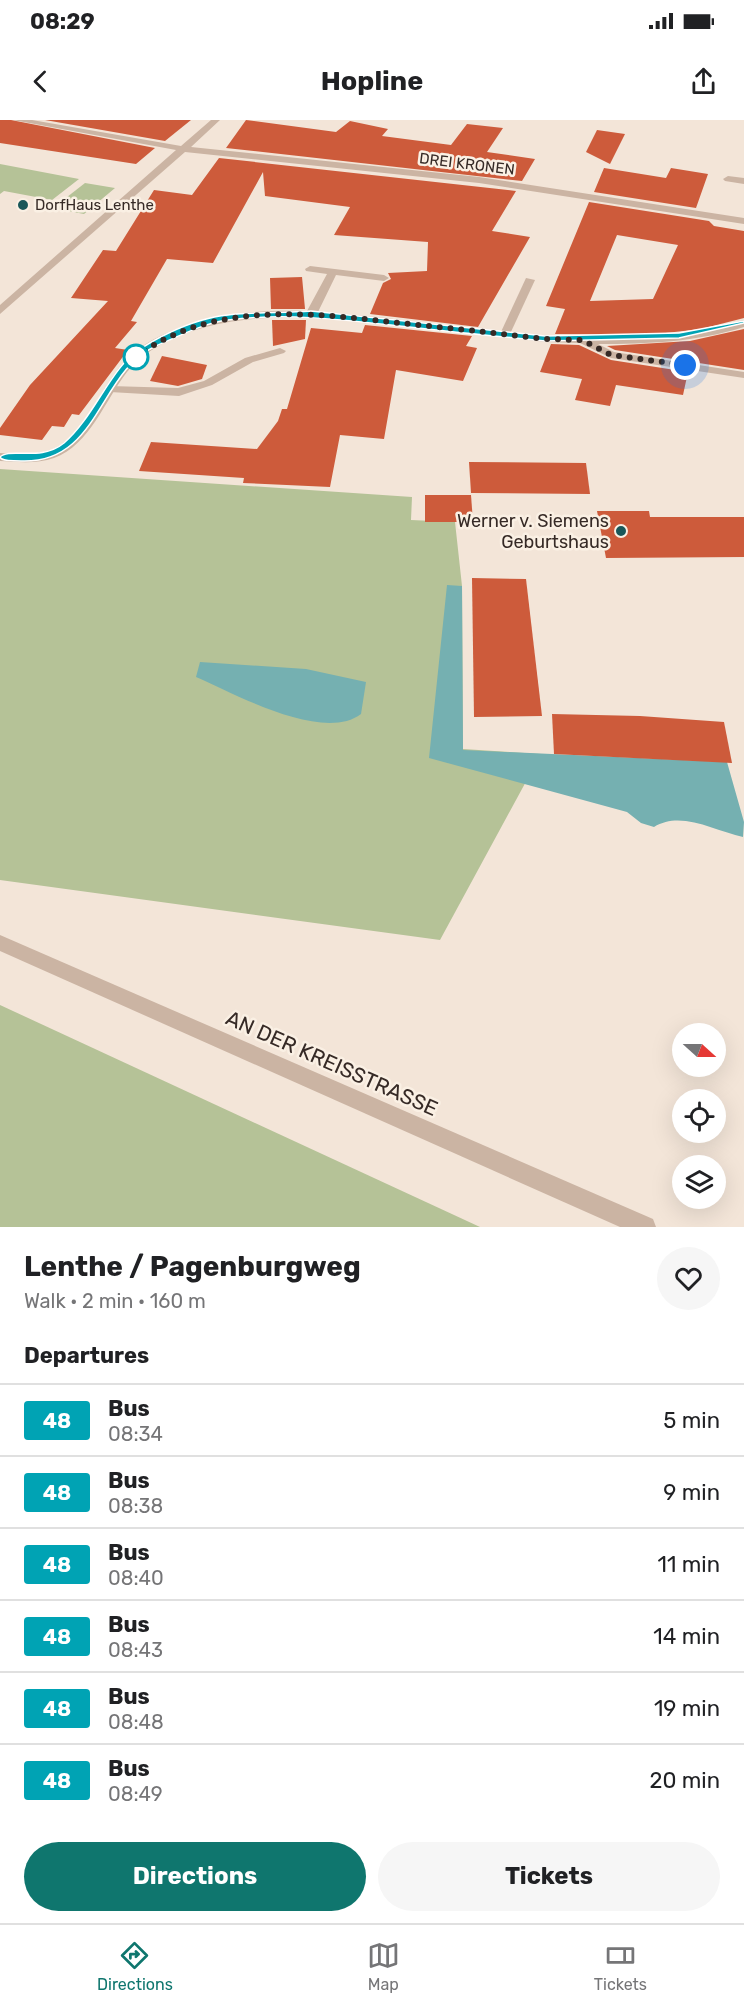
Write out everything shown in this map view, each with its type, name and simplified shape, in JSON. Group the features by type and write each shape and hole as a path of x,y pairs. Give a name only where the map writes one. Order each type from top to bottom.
{"street":[{"name":"DREI KRONEN","path":"17,120 184,148 480,180 744,221"},
{"path":"0,311 216,120"},
{"path":"728,179 744,181"},
{"path":"310,269 384,278"},
{"path":"311,314 333,272"},
{"path":"505,334 530,280"},
{"path":"0,457 26,458 52,455 68,444 123,368 149,346 186,330 226,318 311,314 582,340 679,336 744,323"},
{"path":"582,340 611,355 744,375"},
{"path":"110,389 170,393 188,390 208,383 240,364 280,351"},
{"name":"AN DER KREISSTRASSE","path":"0,943 645,1227"}],"green space":[{"path":"0,164 79,179 52,200 4,191 0,194"},
{"path":"85,183 115,188 84,214 53,208"},
{"path":"0,469 412,497 411,520 455,522 462,586 463,749 541,754 440,940 0,880"},
{"path":"0,1005 480,1227 0,1227"}],"water":[{"path":"447,585 462,586 463,750 727,762 744,822 743,837 687,821 664,822 654,827 641,823 627,812 429,758"},
{"path":"200,662 306,669 366,682 361,714 345,721 325,723 302,720 279,713 196,677"}],"building":[{"path":"0,120 11,120 155,148 136,164 0,143"},
{"path":"45,120 191,120 165,141"},
{"path":"246,120 336,132 350,121 388,129 382,136 451,145 467,124 503,128 487,152 535,159 522,181 226,148"},
{"path":"597,130 625,134 610,164 586,152"},
{"path":"219,158 516,191 492,231 530,237 478,327 370,314 383,283 391,279 388,273 427,271 428,242 334,235 350,207 265,196 263,172 213,263 167,259 131,321 137,322 115,348 128,350 79,415 72,414 64,427 52,426 42,440 0,435 0,428 30,385 108,301 71,298 103,250 116,251 154,190 192,195"},
{"path":"604,168 666,178 671,168 708,174 696,208 594,192"},
{"path":"589,202 709,221 714,226 744,231 744,318 701,329 648,335 555,334 565,309 546,306","holes":["617,235 678,245 653,299 590,301"]},
{"path":"302,277 305,309 271,309 270,278"},
{"path":"272,320 306,320 305,339 273,346"},
{"path":"365,325 472,336 466,346 477,348 463,381 396,370 384,439 340,435 330,487 243,483 244,478 139,471 151,442 257,449 278,421 282,409 287,409 311,328 362,333"},
{"path":"744,329 744,370 615,350 607,346 690,341"},
{"path":"551,344 579,345 611,360 688,372 683,395 616,385 610,406 575,400 582,379 540,372"},
{"path":"162,356 207,365 202,379 178,386 150,381"},
{"path":"469,462 586,463 590,494 471,493"},
{"path":"425,495 471,495 473,522 425,522"},
{"path":"597,511 649,511 650,517 744,517 744,557 606,558"},
{"path":"472,578 526,579 542,716 474,717"},
{"path":"552,714 640,716 724,722 732,763 554,754"}],"bus line":[{"name":"48","path":"0,457 26,458 52,455 68,444 85,425 123,368 149,346 186,330 226,318 311,314 545,339 582,340 679,336 744,323"}],"place":[{"name":"DorfHaus Lenthe","path":"23,205"},
{"name":"Werner v. Siemens Geburtshaus","path":"621,531"}],"route":[{"path":"136,357 149,346 186,330 226,318 311,314 545,339 582,340 611,355 685,365"}]}
